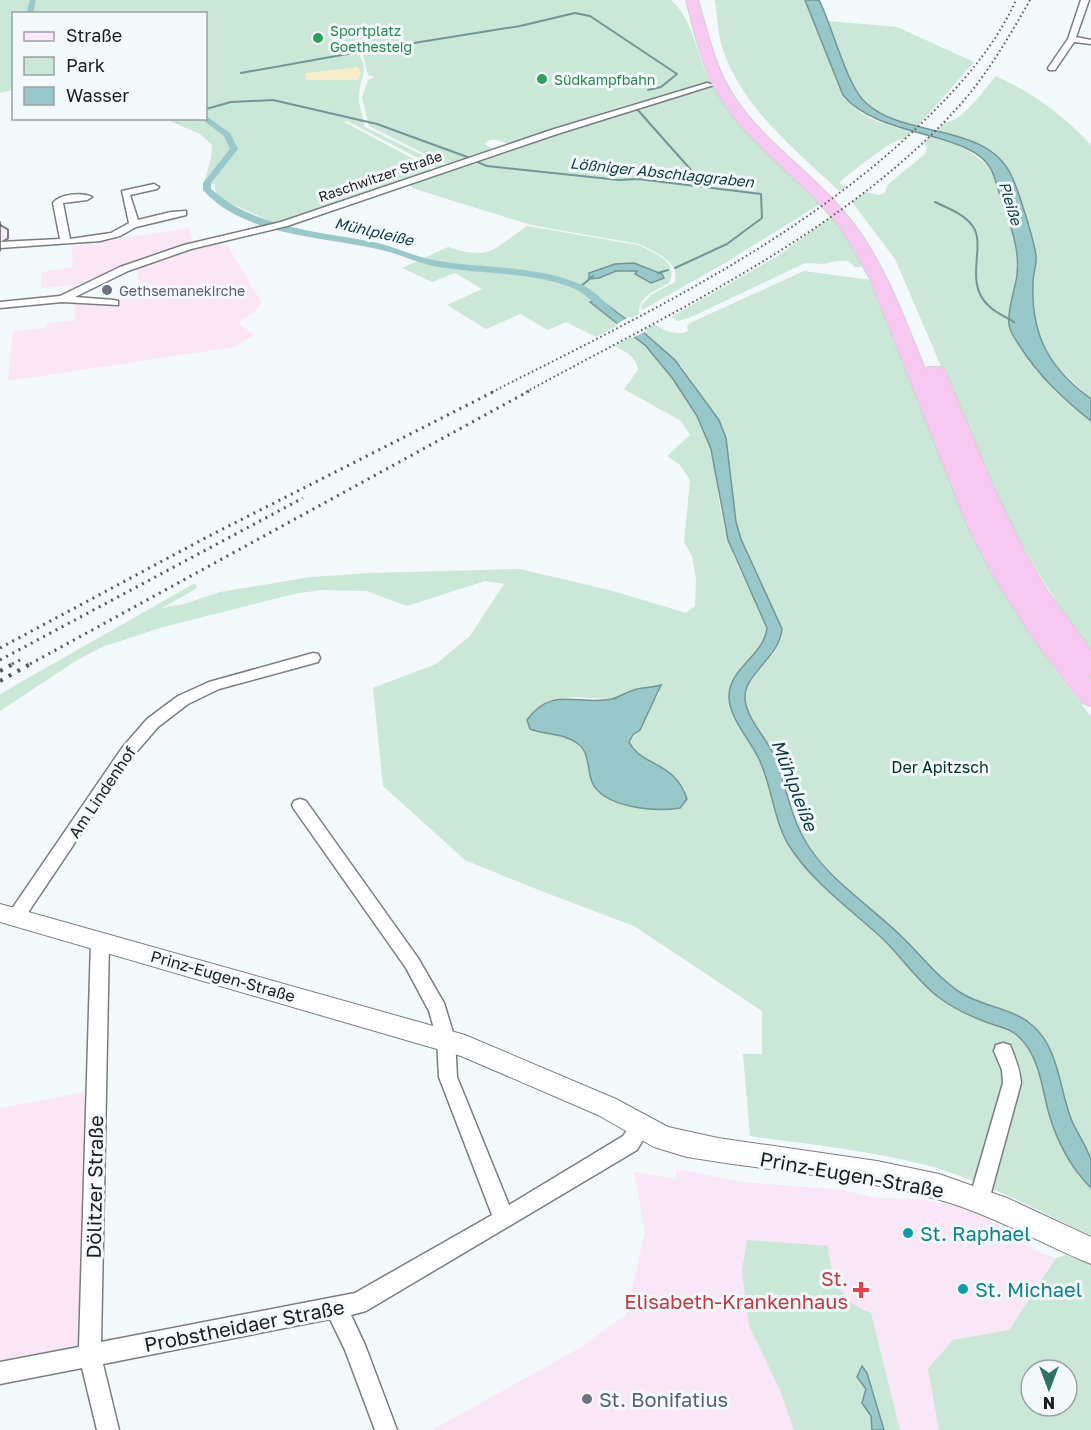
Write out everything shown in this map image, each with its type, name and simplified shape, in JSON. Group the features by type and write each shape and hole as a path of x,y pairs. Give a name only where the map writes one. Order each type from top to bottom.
{"highway":[{"path":"704,0 725,67 742,97 774,135 850,209 887,261 1010,545 1050,611 1091,667"},
{"path":"686,2 700,30 712,68 735,109 839,216 861,246 879,279 978,525 993,555 1040,631 1091,698"}],"main road":[{"path":"0,230 0,237"}],"street":[{"path":"1052,68 1072,39 1085,0"},
{"path":"1072,39 1091,42"},
{"name":"Raschwitzer Straße","path":"62,299 146,261 188,246 266,230 611,113 710,85"},
{"path":"134,224 125,194 154,187"},
{"path":"66,242 58,203 60,200 87,196"},
{"path":"0,245 66,242 117,234 125,227 134,224 183,213"},
{"name":"Raschwitzer Straße","path":"0,305 62,299 114,303"},
{"name":"Am Lindenhof","path":"7,916 84,818 123,756 154,720 204,689 257,672 313,658"},
{"path":"300,805 412,963 438,1009 446,1039 447,1077 504,1219 630,1143 641,1126"},
{"name":"Prinz-Eugen-Straße","path":"7,916 446,1039 522,1069 607,1107 663,1138 687,1145 909,1180 979,1200 1091,1251"},
{"name":"Dölitzer Straße","path":"100,942 90,1354 108,1430"},
{"path":"979,1200 1012,1083 1011,1070 1003,1051"},
{"name":"Probstheidaer Straße","path":"0,1373 358,1303 504,1219"},
{"path":"336,1308 354,1345 386,1430"}],"shaded area":[{"path":"189,228 193,242 119,267 76,285 41,288 42,272 73,267 72,246"},
{"path":"220,242 222,246 227,245 234,256 232,258 235,258 252,286 249,289 253,288 261,301 256,311 238,323 254,335 234,347 8,381 13,331 45,328 45,324 75,320 75,304 110,306 122,296 141,293 137,269 146,263"},
{"path":"96,1090 90,1354 0,1373 0,1108"},
{"name":"St. Elisabeth-Krankenhaus","path":"677,1169 741,1182 843,1190 876,1198 916,1199 974,1209 1040,1253 1056,1258 1066,1255 1091,1430 432,1430 576,1350 626,1315 645,1232 634,1172 675,1179"}],"green space":[{"path":"0,0 671,0 690,28 711,82 620,107 507,144 492,139 484,144 493,149 447,165 369,126 362,97 368,80 375,77 368,75 362,52 353,47 364,67 359,97 365,127 447,167 439,169 347,121 344,122 421,163 416,165 419,167 409,170 412,173 428,168 433,171 276,224 222,199 216,193 215,184 204,183 212,145 200,134 167,120 207,120 207,12 12,12 12,90 0,93"},
{"path":"715,0 805,0 829,60 853,104 860,112 872,119 912,132 904,139 883,149 844,178 839,183 846,187 839,191 788,144 757,110 744,91 732,72 723,50"},
{"path":"828,21 897,27 974,62 918,126 878,112 861,98 850,78"},
{"path":"996,76 1047,106 1091,145 1091,399 1053,363 1037,333 1032,283 1036,257 1012,176 937,130 945,122 952,121 966,111"},
{"path":"707,87 714,87 733,114 820,204 725,263 642,310 641,306 651,295 675,282 675,269 668,261 654,252 639,244 531,225 412,188 409,183 564,130"},
{"path":"930,137 956,144 991,168 1014,232 1017,272 1009,325 1012,334 1036,370 1061,397 1091,421 1091,650 1072,627 1022,546 998,499 895,259 852,202 865,192 879,195 885,193 887,185 925,154 927,146 923,144"},
{"path":"832,216 845,233 863,265 861,267 855,267 848,261 824,264 805,263 689,318 678,321 671,317 778,256"},
{"path":"527,226 638,245 668,264 671,269 669,283 644,298 639,314 596,337 566,322 548,330 520,314 486,329 447,305 482,289 455,273 432,282 402,268 448,247 474,253 491,251"},
{"name":"Der Apitzsch","path":"804,271 871,280 1023,622 1091,717 1091,1160 1070,1116 1049,1046 1032,1024 964,995 948,984 889,924 824,865 803,838 775,757 749,713 745,699 747,688 752,678 775,652 782,629 736,522 723,429 682,367 642,331 654,324 671,332 684,333 688,331 687,326 690,323"},
{"path":"634,335 670,372 699,417 706,433 713,458 721,513 727,536 767,628 762,644 731,685 748,738 760,760 788,844 810,872 891,947 936,995 955,1008 1019,1036 1030,1049 1078,1175 1091,1188 1091,1236 1008,1196 944,1170 880,1155 750,1136 743,1054 762,1054 762,1011 634,926 465,860 383,786 373,688 436,664 470,636 504,584 485,581 407,606 366,591 321,590 294,594 163,627 102,647 74,662 0,711 0,694 195,583 197,588 162,608 184,604 220,592 311,577 520,569 613,591 686,613 695,606 696,579 692,556 684,542 690,480 680,465 667,456 690,435 681,421 624,389 638,370 637,365 630,355 614,346","holes":["635,689 660,692 649,708 640,730 629,742 642,757 674,777 681,786 686,799 593,782 588,761 582,750 565,737 555,700 571,697 613,699"]},
{"path":"747,1240 828,1246 831,1268 839,1287 852,1303 871,1313 900,1430 794,1430 780,1390 749,1326 742,1271"},
{"path":"1066,1255 1091,1264 1091,1430 939,1430 928,1369 953,1340 1009,1330 1056,1258"}],"sand":[{"path":"358,67 361,74 357,80 306,80 306,73"}],"water":[{"name":"Pleiße","path":"805,0 819,0 852,84 866,103 882,114 902,122 966,139 985,147 1000,160 1012,177 1035,249 1033,302 1039,335 1054,363 1076,387 1091,399 1091,421 1043,377 1010,330 1009,313 1017,275 1017,254 1010,224 991,169 980,156 964,147 878,120 859,109 843,95"},
{"path":"634,263 662,274 664,278 651,283 635,274 637,271 616,271 599,278 589,279 589,273 615,264"},
{"path":"599,299 642,331 675,360 719,420 726,438 736,522 741,539 782,629 775,649 750,682 745,699 754,723 776,760 803,837 823,865 909,944 937,974 970,998 1024,1019 1041,1034 1053,1055 1072,1121 1090,1156 1091,1188 1071,1163 1056,1134 1036,1065 1021,1039 1008,1030 963,1012 937,996 884,940 820,884 788,844 779,824 763,769 730,706 730,688 734,678 760,647 767,628 728,540 711,449 697,416 673,379 646,346 590,302"},
{"path":"661,685 640,730 629,742 642,756 667,771 681,786 687,799 680,808 645,808 618,803 607,798 592,782 585,752 578,744 561,736 530,729 527,720 536,709 556,700 612,699 637,689"},
{"path":"862,1366 867,1373 884,1430 872,1430 871,1416 862,1403 866,1389 857,1377"}],"pier":[{"path":"629,317 647,331 632,338 615,325"}],"waterway":[{"name":"Mühlpleiße","path":"30,12 33,0"},
{"path":"364,51 520,26 575,13 590,16 677,74 661,87 648,90"},
{"path":"241,73 353,53"},
{"name":"Lößniger Abschlaggraben","path":"207,109 231,102 273,100 377,124 470,158"},
{"path":"636,108 706,187"},
{"name":"Mühlpleiße","path":"207,119 227,134 234,149 207,183 207,190 223,204 242,214 286,229 385,248 430,263 525,274 560,281 581,288 609,311"},
{"name":"Lößniger Abschlaggraben","path":"475,161 487,166 706,187"},
{"name":"Lößniger Abschlaggraben","path":"675,268 727,244 762,218 761,194 706,187"},
{"path":"935,202 959,214 971,224 976,232 977,242 977,287 992,309 1014,322"},
{"name":"Lößniger Abschlaggraben","path":"658,273 668,270"},
{"name":"Lößniger Abschlaggraben","path":"580,287 593,276"}],"tram line":[{"path":"0,222 0,251"}],"railway":[{"path":"492,392 667,302 780,235 833,198 884,157 957,87 990,46 1016,0"},
{"path":"526,392 756,266 865,192 915,150 960,105 989,67 1030,0"},
{"path":"0,648 209,536 495,391"},
{"path":"30,664 529,391"},
{"path":"0,660 303,498"},
{"path":"12,664 20,660"},
{"path":"0,671 15,663"},
{"path":"0,681 32,663"}],"place":[{"name":"Sportplatz Goethesteig","path":"318,38"},
{"name":"Südkampfbahn","path":"542,79"},
{"name":"Gethsemanekirche","path":"107,290"},
{"name":"St. Raphael","path":"908,1233"},
{"name":"St. Michael","path":"963,1289"},
{"name":"St. Elisabeth-Krankenhaus","path":"861,1290"},
{"name":"St. Bonifatius","path":"587,1399"}]}
